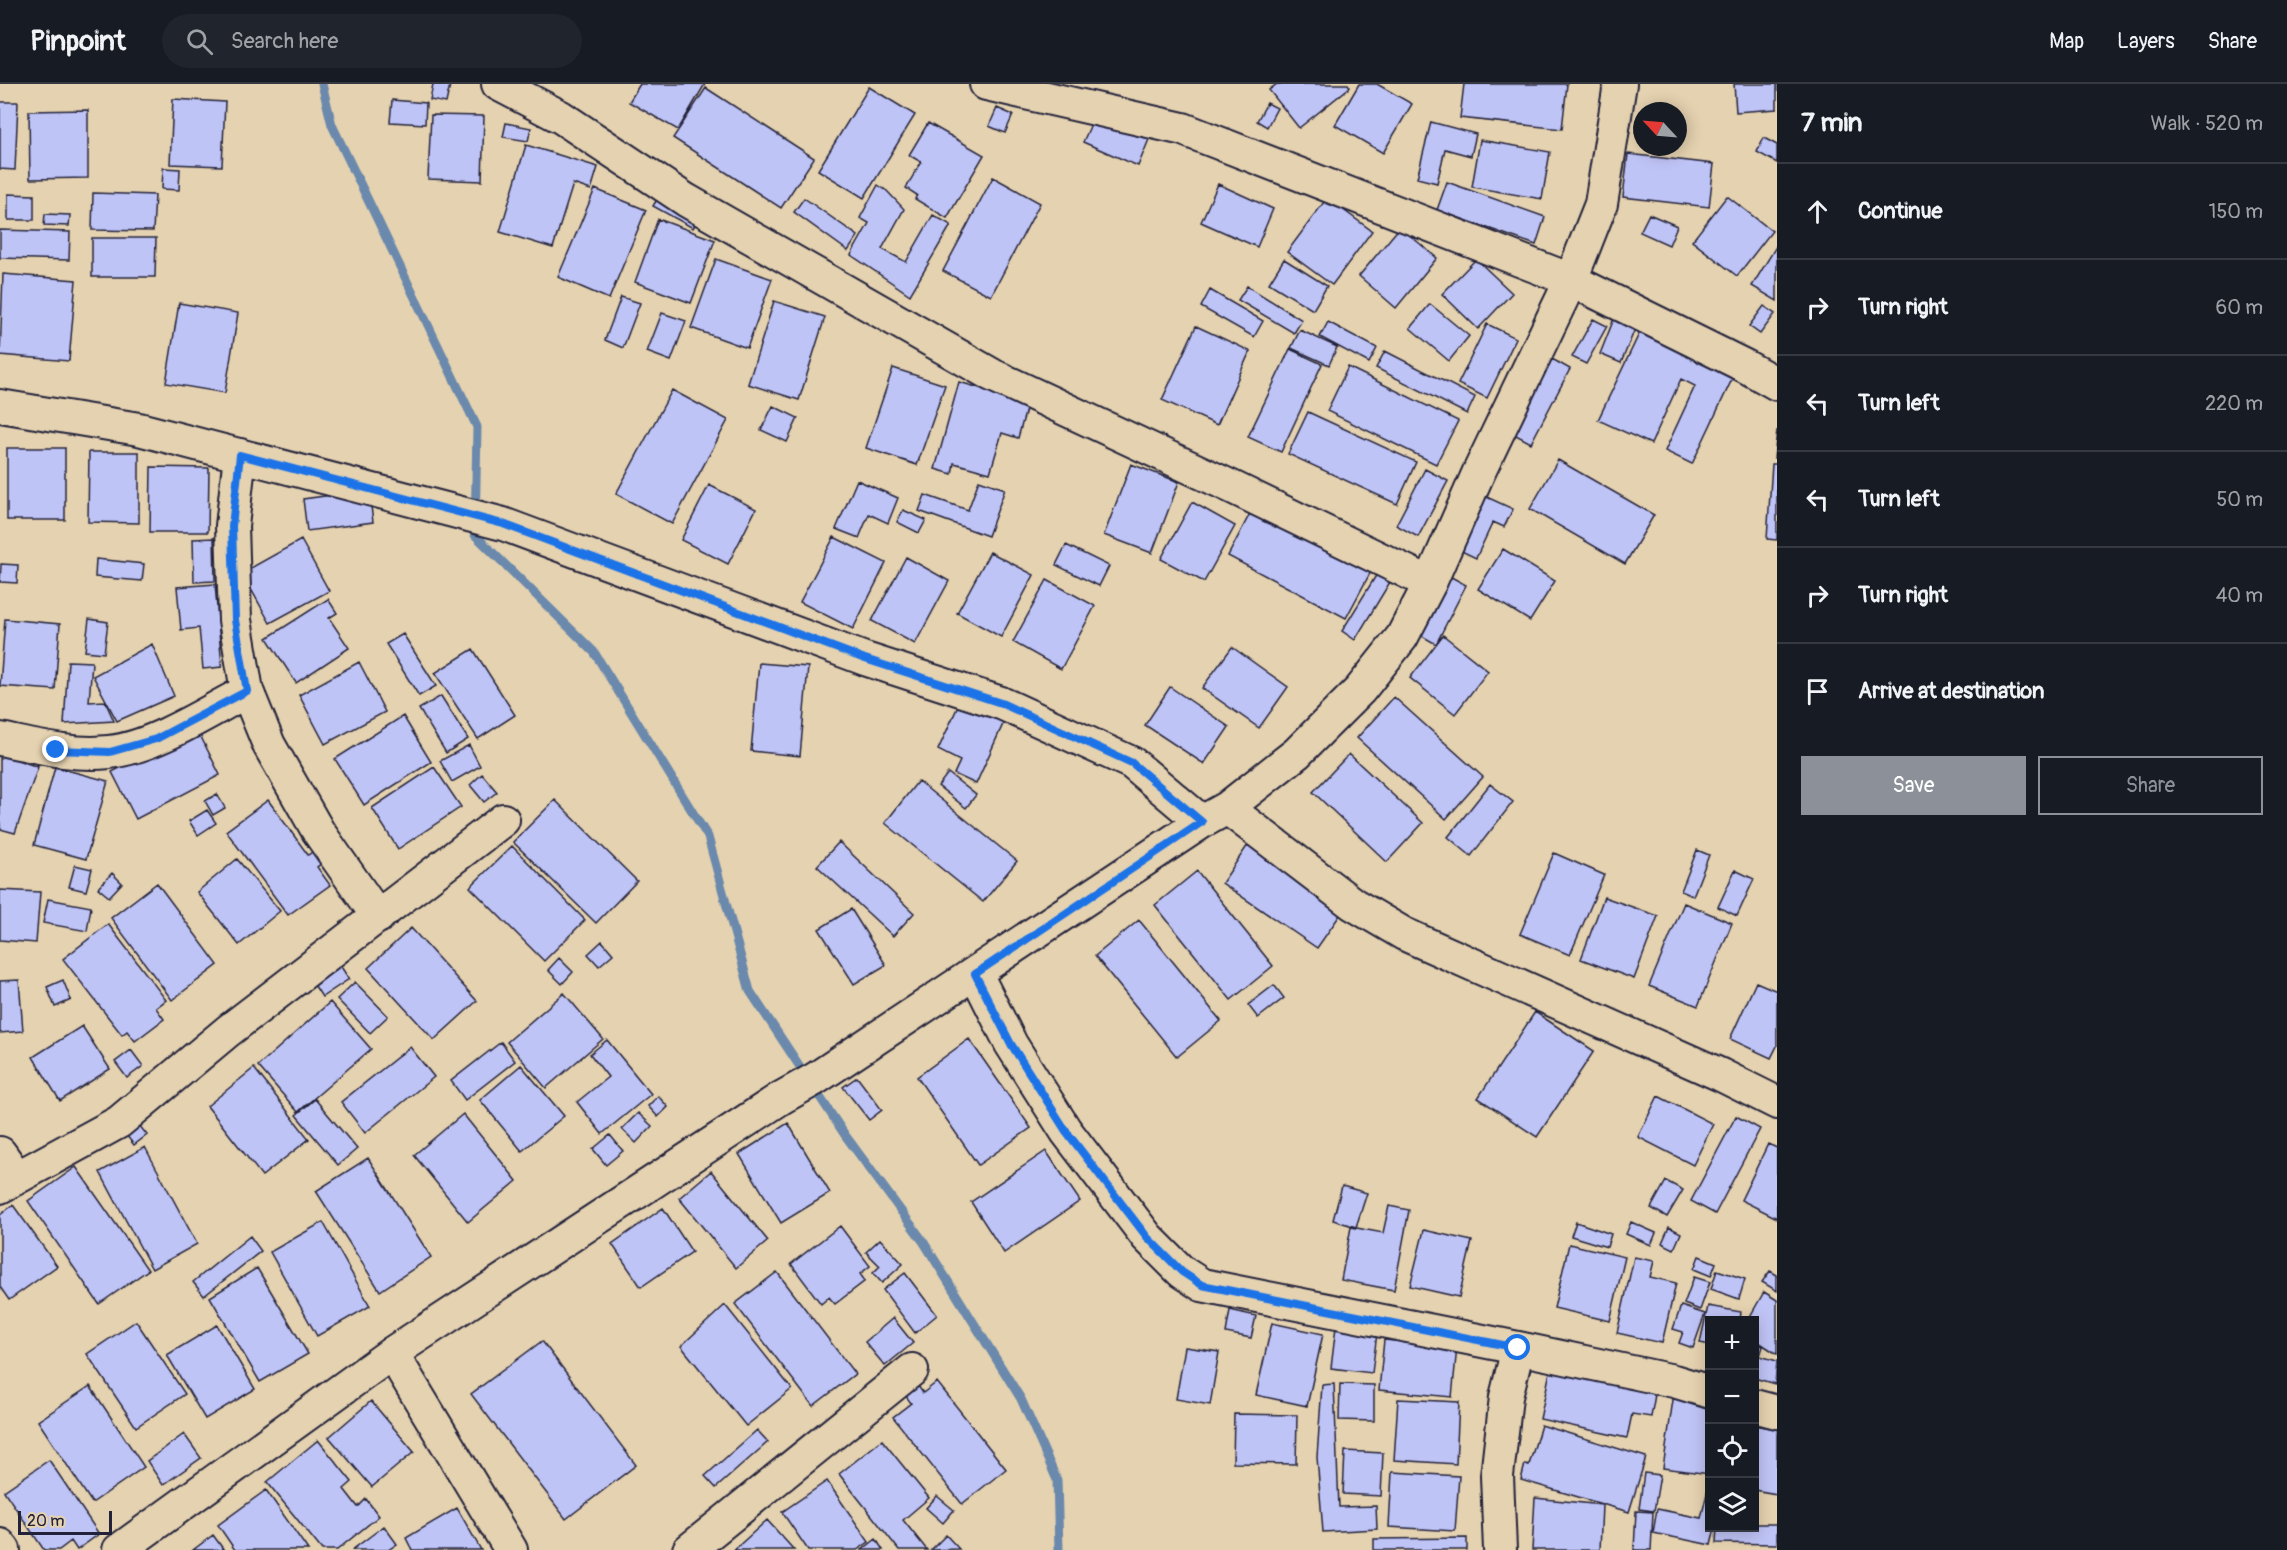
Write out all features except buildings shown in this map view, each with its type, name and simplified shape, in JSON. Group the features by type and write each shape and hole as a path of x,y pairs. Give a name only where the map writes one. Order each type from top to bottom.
{"street":[{"path":"498,84 561,117 686,200 992,375 1232,486 1430,583"},
{"path":"986,84 1032,89 1183,129 1571,280 1776,383"},
{"path":"119,1550 392,1353 782,1098 816,1079 1215,815 1297,753 1360,690 1402,637 1430,583 1478,474 1571,280 1601,204 1620,84"},
{"path":"0,406 139,429 503,524 865,659 1001,703 1132,763 1404,934 1721,1075 1777,1103"},
{"path":"240,455 232,538 235,620 247,691 269,745 318,831 378,917"},
{"path":"0,739 56,750 110,752 156,739 247,691"},
{"path":"6,1172 119,1122 228,1031 503,820"},
{"path":"975,974 1011,1044 1066,1131 1147,1237 1182,1272 1202,1285 1518,1348 1705,1391"},
{"path":"1500,1550 1497,1476 1506,1397 1518,1348"},
{"path":"392,1353 511,1550"},
{"path":"689,1550 912,1370"},
{"path":"1759,1407 1777,1412"},
{"path":"0,1545 4,1550"}],"waterway":[{"path":"322,84 332,125 477,427 475,535 594,652 708,837 750,991 845,1135 923,1241 1021,1399 1057,1480 1059,1550"}],"route":[{"path":"56,750 110,752 156,739 247,691 235,620 232,526 240,455 503,524 865,659 1001,703 1132,763 1202,822 975,974 1011,1044 1066,1131 1147,1237 1182,1272 1202,1285 1518,1348"}]}
